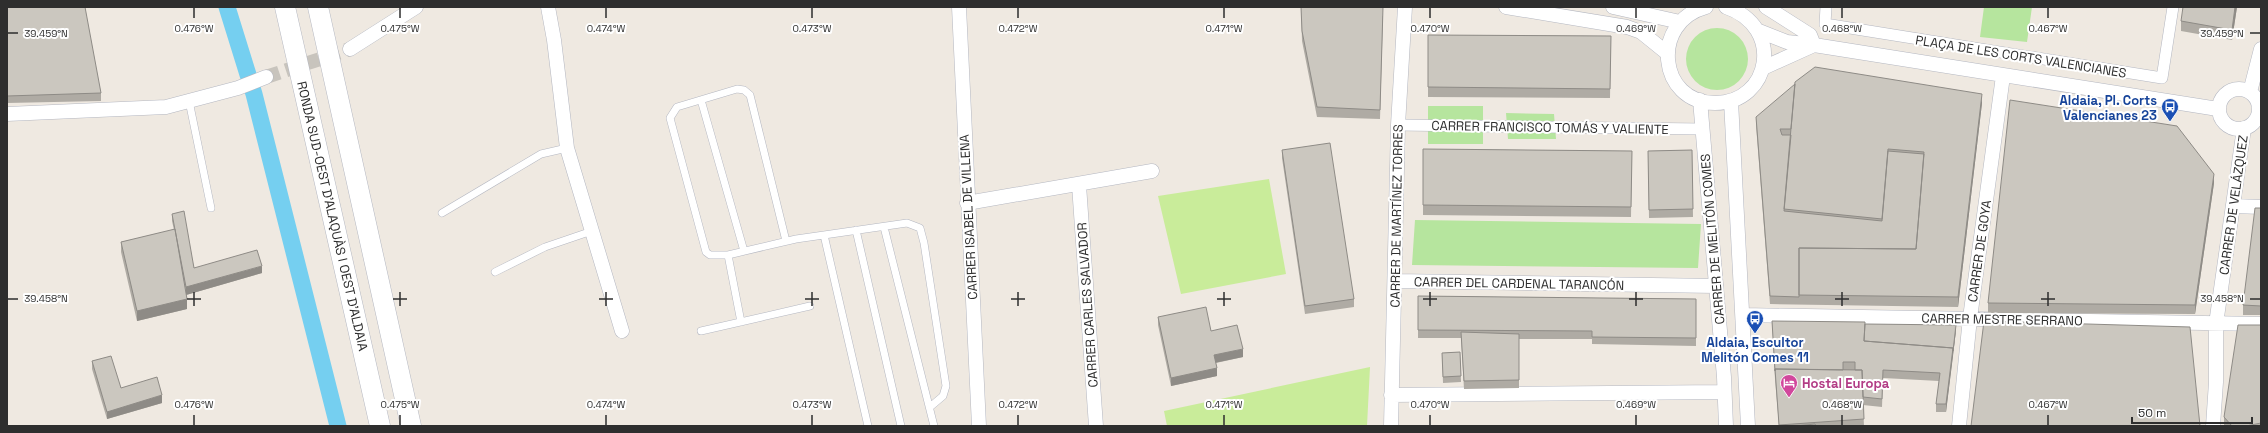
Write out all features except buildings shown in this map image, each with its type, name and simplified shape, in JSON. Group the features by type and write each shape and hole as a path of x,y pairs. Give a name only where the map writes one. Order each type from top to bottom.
{"main road":[{"name":"RONDA SUD-OEST D'ALAQUÀS I OEST D'ALDAIA","path":"285,7 380,426"},
{"path":"318,7 411,426"}],"street":[{"path":"350,49 416,7"},
{"path":"548,7 554,40 567,148 622,331"},
{"name":"CARRER ISABEL DE VILLENA","path":"959,7 967,203 979,426"},
{"name":"CARRER DE MARTÍNEZ TORRES","path":"1391,426 1398,125 1405,7"},
{"path":"1506,7 1628,27 1641,32 1667,53"},
{"path":"1613,7 1680,22"},
{"path":"1706,7 1697,9 1680,22 1670,36 1667,53 1669,68 1675,82 1686,93 1700,100 1715,103 1731,101 1745,94 1756,82 1763,68 1765,56 1759,31 1750,20 1738,11 1726,7"},
{"path":"1763,68 1814,45 1810,35 1766,7"},
{"name":"PLAÇA DE LES CORTS VALENCIANES","path":"1826,7 1824,24 2162,78 2173,7"},
{"name":"PLAÇA DE LES CORTS VALENCIANES","path":"1759,31 1787,42 2218,109"},
{"path":"2250,92 2261,53"},
{"name":"CARRER DE GOYA","path":"1959,426 1970,318 2003,76"},
{"path":"7,114 166,107 238,88 266,77"},
{"path":"2235,89 2244,89 2250,92 2257,101 2259,109 2253,126 2234,128 2226,124 2218,109 2221,99 2227,93 2235,89"},
{"name":"CARRER DE MELITÓN COMES","path":"1700,100 1726,426"},
{"name":"CARRER DE MELITÓN COMES","path":"1731,101 1748,426"},
{"name":"CARRER FRANCISCO TOMÁS Y VALIENTE","path":"1398,125 1702,129"},
{"name":"CARRER DE VELÁZQUEZ","path":"2213,426 2216,382 2216,324 2234,206 2253,126"},
{"path":"967,203 1079,185 1152,171"},
{"name":"CARRER CARLES SALVADOR","path":"1079,185 1096,426"},
{"path":"2234,206 2261,207"},
{"name":"CARRER DEL CARDENAL TARANCÓN","path":"1395,281 1716,286"},
{"name":"CARRER MESTRE SERRANO","path":"1743,315 2261,324"},
{"path":"1392,395 1724,392"}],"lane":[{"path":"786,241 750,95 744,90 737,89 677,107 670,118 706,252 710,255 728,255 786,241 907,223 920,228 924,243 946,386 943,396 930,407"},
{"path":"701,100 744,251"},
{"path":"189,101 211,208"},
{"path":"442,213 541,154 567,148"},
{"path":"884,227 934,426"},
{"path":"856,230 901,426"},
{"path":"495,272 545,246 592,231"},
{"path":"824,235 868,426"},
{"path":"728,255 741,322"},
{"path":"701,331 810,306"}],"green space":[{"path":"1984,7 2032,7 2027,42 1980,37"},
{"path":"1711,28 1723,28 1739,37 1746,47 1748,59 1746,71 1739,81 1723,90 1711,90 1700,85 1691,76 1686,65 1686,53 1691,42 1700,33"},
{"path":"1428,106 1483,106 1483,144 1428,144"},
{"path":"1506,113 1554,114 1556,139 1508,139"},
{"path":"1269,179 1286,274 1181,294 1158,196"},
{"path":"1415,220 1701,224 1698,268 1412,265"},
{"path":"1370,367 1367,426 1167,426 1164,411"}],"waterway":[{"path":"227,7 254,94 338,426"}],"tunnel":[{"path":"266,77 350,49"}],"place":[{"name":"Aldaia, Pl. Corts Valencianes 23","path":"2170,122"},
{"name":"Aldaia, Escultor Melitón Comes 11","path":"1755,334"},
{"name":"Hostal Europa","path":"1789,398"}]}
